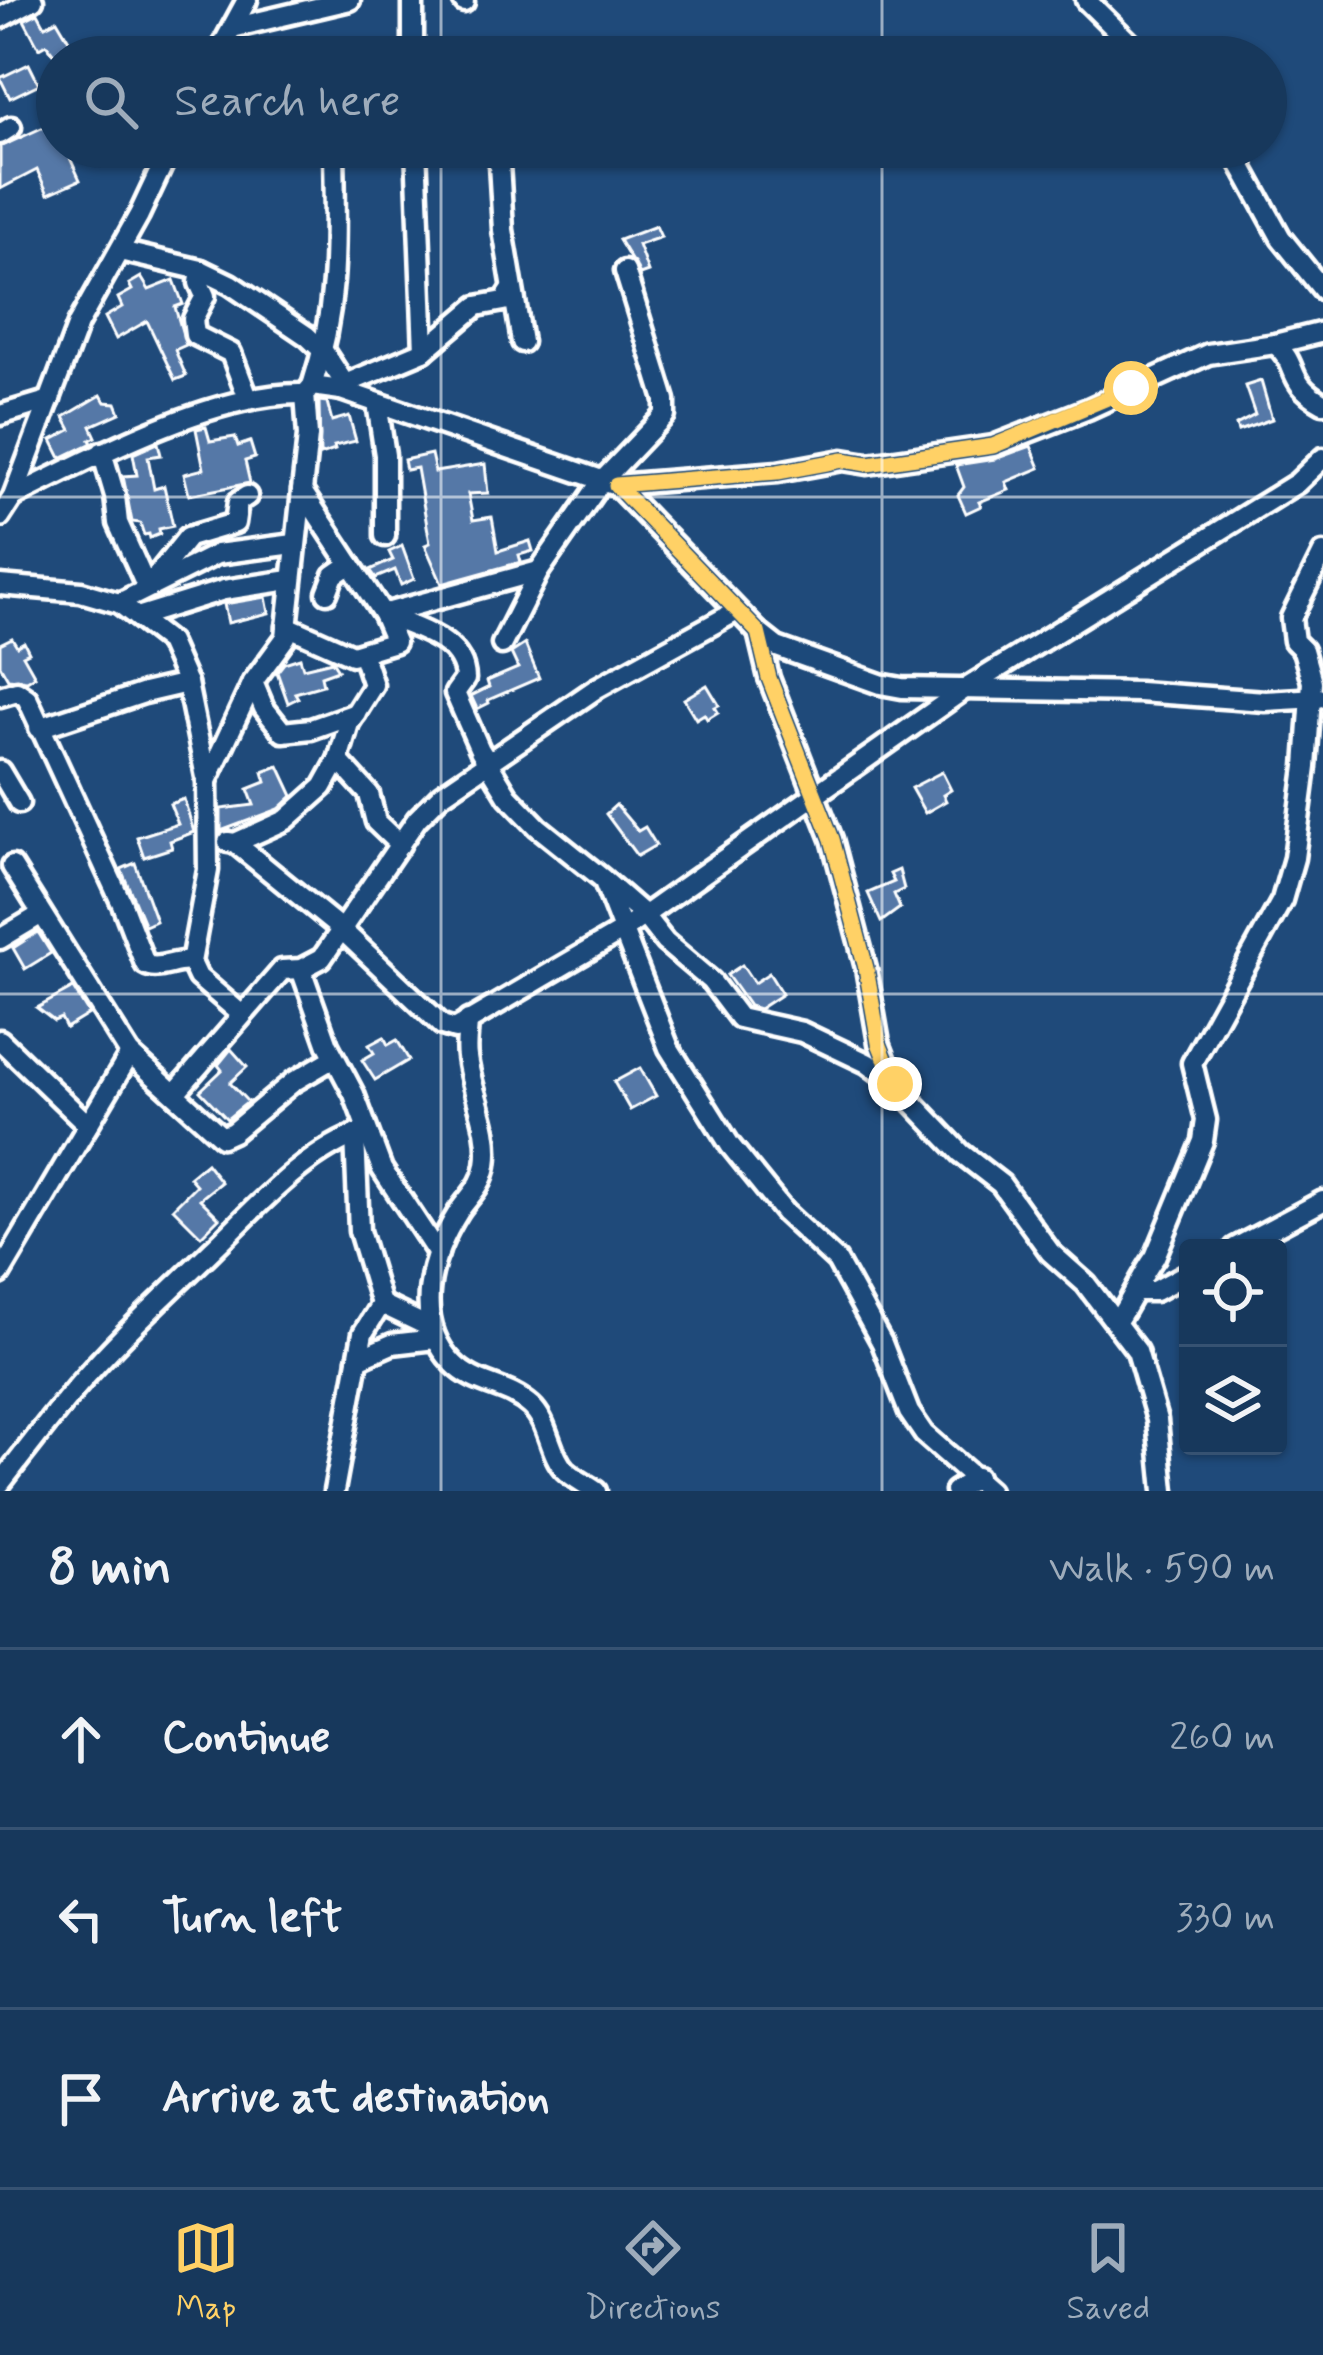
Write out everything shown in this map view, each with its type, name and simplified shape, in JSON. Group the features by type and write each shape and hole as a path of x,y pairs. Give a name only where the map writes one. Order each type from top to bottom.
{"street":[{"path":"0,18 33,0"},
{"path":"228,36 247,0"},
{"path":"232,28 350,0"},
{"path":"412,36 413,0"},
{"path":"1086,0 1123,36"},
{"path":"0,517 14,497 78,324 160,168"},
{"path":"207,781 253,682 286,638 309,390 324,352 333,307 334,168"},
{"path":"417,168 424,351"},
{"path":"500,168 522,342"},
{"path":"1243,168 1281,238 1323,290"},
{"path":"119,251 200,270 286,321 324,352 343,387 609,483 778,472 843,460 868,464 993,446 1208,354 1286,347 1323,332"},
{"path":"200,270 199,284 206,296 193,319 195,335 232,353 248,398"},
{"path":"502,644 538,571 665,415 665,400 625,271"},
{"path":"14,497 102,452 248,398 343,387 424,351 477,306 504,301 512,289"},
{"path":"1286,347 1301,390 1323,403"},
{"path":"0,415 50,400"},
{"path":"377,403 385,455 385,536"},
{"path":"102,452 116,496 118,523 147,589"},
{"path":"210,839 235,842 342,930 442,1025 455,1029 622,931 965,689 1297,483 1323,458"},
{"path":"609,483 758,632 777,646 880,684 1265,701 1317,698"},
{"path":"287,626 338,651 363,655 394,645 383,614 302,491"},
{"path":"147,589 188,537 235,523 238,502 247,496"},
{"path":"118,603 217,554 294,544"},
{"path":"1117,1321 1139,1292 1203,1141 1206,1120 1192,1064 1282,900 1294,858 1317,698 1305,656 1294,641 1291,618 1323,553"},
{"path":"327,593 334,575 350,564"},
{"path":"383,614 538,571"},
{"path":"137,617 224,590 290,580"},
{"path":"0,586 81,592 118,603 169,642 188,683 207,781 210,839 191,962 198,977 241,1014"},
{"path":"176,1092 282,970 302,969 322,958 400,844 441,794 597,688 737,610"},
{"path":"383,614 433,634 460,654 465,679 455,693 508,796 643,914 665,942 711,981 739,1018 802,1032 868,1063 895,1084 961,1153 1001,1184 1050,1252 1086,1285 1137,1351 1152,1400 1164,1491"},
{"path":"758,632 769,678 816,794 844,881 879,1043 895,1084"},
{"path":"235,842 302,809 323,788 349,723 373,685 363,655"},
{"path":"253,682 264,708 284,732 311,729 356,713"},
{"path":"39,728 188,683"},
{"path":"0,696 22,692 122,904 145,964 155,968 178,959 191,962"},
{"path":"338,760 368,794 376,822 400,844"},
{"path":"0,771 20,803"},
{"path":"12,866 130,1054 217,1134 226,1136 293,1082 334,1058"},
{"path":"603,879 669,1048 730,1145 785,1213 837,1261 924,1434 983,1484"},
{"path":"0,939 40,915"},
{"path":"302,969 334,1058 354,1094 360,1133 358,1231 381,1304 433,1333"},
{"path":"468,1020 467,1057 481,1108 487,1160 481,1183 458,1213 438,1254 425,1310 433,1333 453,1363 476,1382 509,1390 535,1409 563,1469 596,1491"},
{"path":"0,1040 88,1125"},
{"path":"0,1274 130,1054"},
{"path":"360,1133 438,1254"},
{"path":"0,1484 76,1388 179,1279 311,1161 360,1133"},
{"path":"1252,1239 1323,1202"},
{"path":"1139,1292 1155,1291 1179,1278"},
{"path":"334,1491 363,1334 381,1304"},
{"path":"358,1359 433,1333"},
{"path":"956,1491 983,1484"}],"building":[{"path":"38,13 45,26 57,20 67,36 36,36 36,42 24,20"},
{"path":"29,64 36,85 10,98 0,78"},
{"path":"36,131 36,168 75,168 80,180 48,194 37,170 0,189 0,147"},
{"path":"656,226 661,237 638,245 648,272 640,275 619,240"},
{"path":"141,277 149,290 174,280 183,304 175,307 186,345 175,350 186,376 175,380 147,321 116,339 105,317 122,307 118,298"},
{"path":"1261,381 1272,419 1238,431 1236,425 1255,415 1245,386"},
{"path":"101,395 105,402 116,403 120,413 91,426 96,437 92,443 61,458 52,440 71,430 64,417"},
{"path":"319,401 327,402 332,421 349,416 356,441 320,455"},
{"path":"206,427 210,441 235,437 238,446 250,442 255,458 245,461 250,483 189,495 184,474 204,469 196,429"},
{"path":"158,443 161,455 148,457 154,489 164,486 173,526 159,529 160,534 150,538 140,523 132,522 123,476 137,475 133,454"},
{"path":"1031,446 1040,468 1006,482 1009,490 966,513 958,495 964,487 956,465 995,459"},
{"path":"431,454 435,472 485,464 488,493 468,494 473,520 492,517 498,551 530,541 533,551 519,555 521,562 442,584 425,545 430,543 417,468 406,470 404,460"},
{"path":"402,546 414,579 401,585 395,570 376,578 370,570 393,560 389,552"},
{"path":"266,597 269,613 228,623 224,604"},
{"path":"12,638 17,646 24,642 29,652 23,655 35,676 27,681 8,679 0,665 0,644"},
{"path":"525,644 539,678 477,709 471,696 489,687 487,681 518,668 511,653"},
{"path":"300,658 303,668 332,661 338,670 321,676 323,685 295,693 298,698 288,703 277,672 284,663"},
{"path":"707,685 718,712 696,719 684,699"},
{"path":"279,766 293,796 279,809 221,831 221,809 254,805 248,789 266,782 263,772"},
{"path":"942,772 951,790 943,795 946,801 925,813 911,788"},
{"path":"184,799 194,832 170,841 172,848 144,857 137,837 178,824 170,804"},
{"path":"616,805 638,831 645,827 656,845 637,856 606,814"},
{"path":"135,863 156,921 145,926 121,869"},
{"path":"899,870 904,889 894,894 900,908 881,922 868,893 894,882 890,874"},
{"path":"38,932 51,953 25,969 13,948"},
{"path":"742,965 754,983 769,973 782,994 759,1009 749,1006 727,975"},
{"path":"73,988 89,1014 66,1028 61,1018 54,1021 37,1008"},
{"path":"384,1037 388,1045 397,1040 409,1060 375,1080 362,1060 374,1053 369,1045"},
{"path":"231,1049 247,1067 230,1083 248,1102 227,1119 200,1091 222,1070 218,1065"},
{"path":"640,1068 656,1096 630,1110 614,1082"},
{"path":"206,1163 221,1182 200,1199 219,1218 201,1236 173,1208 196,1185 189,1177"}],"route":[{"path":"895,1084 879,1043 866,968 832,839 769,678 758,632 616,485 778,472 843,460 868,464 993,446 1131,388"}]}
